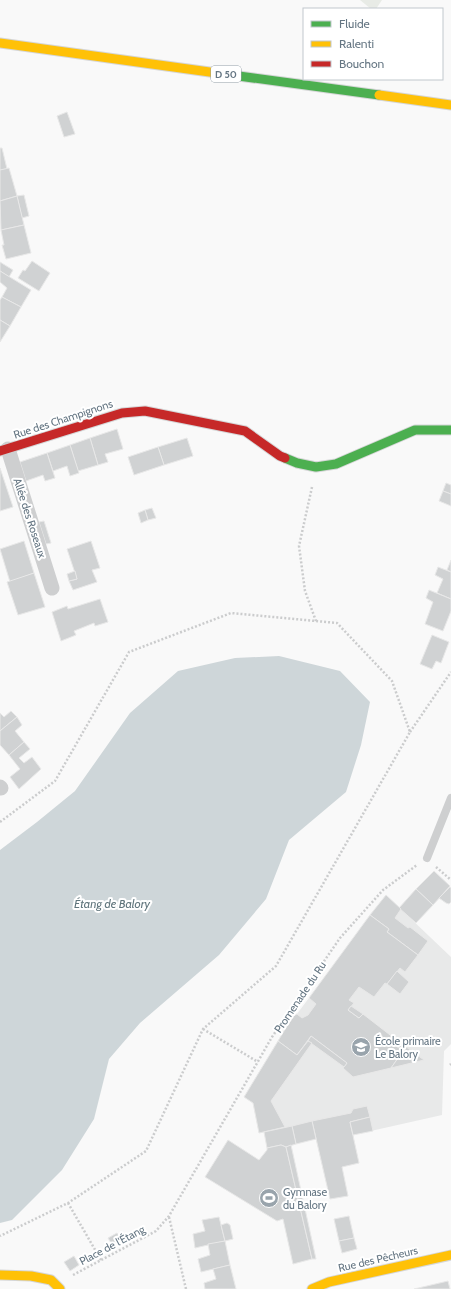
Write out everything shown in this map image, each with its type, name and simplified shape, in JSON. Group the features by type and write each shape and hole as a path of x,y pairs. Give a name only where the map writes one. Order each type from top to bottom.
{"street":[{"name":"D 50","path":"0,43 451,105"},
{"name":"Rue des Champignons","path":"4,450 122,413 145,411 245,431 280,456 297,463 316,467 336,464 415,430 451,430"},
{"name":"Allée des Roseaux","path":"4,450 52,588"},
{"name":"Rue des Pêcheurs","path":"312,1289 329,1282 451,1255"},
{"path":"0,1275 31,1276 51,1280 58,1287"}],"lane":[{"path":"427,858 451,798"}],"path":[{"path":"316,467 299,546 305,591 316,621"},
{"path":"0,822 55,781 130,652 231,613 337,623 392,681 410,732"},
{"path":"0,1236 68,1203 146,1151 203,1029 276,966 410,732 451,672"},
{"path":"427,858 451,880"},
{"name":"Promenade du Ru","path":"169,1216 272,1036 340,938 383,890 427,858"},
{"path":"203,1029 258,1062"},
{"path":"68,1203 101,1260"},
{"path":"169,1216 186,1289"},
{"name":"Place de l'Étang","path":"58,1287 101,1260 156,1231 169,1216"}],"shaded area":[{"path":"360,0 382,0 377,8 370,8"},
{"name":"École primaire Le Balory","path":"386,895 451,957 451,1044 444,1051 442,1115 353,1135 359,1163 342,1167 348,1196 330,1199 316,1139 291,1145 264,1132 259,1133 253,1103 244,1097 293,1016 297,1014"}],"water":[{"name":"Étang de Balory","path":"279,656 340,671 370,702 361,745 346,792 289,840 266,899 219,955 140,1023 109,1059 94,1119 62,1170 12,1220 0,1223 0,850 75,791 130,713 178,671 235,658"}],"building":[{"path":"67,112 75,134 64,137 57,116"},
{"path":"0,148 2,148 7,169 0,170"},
{"path":"9,168 17,196 0,201 0,170"},
{"path":"24,195 29,216 22,218 17,196"},
{"path":"17,196 24,225 1,230 0,201"},
{"path":"24,225 31,253 6,259 2,245 4,245 1,230"},
{"path":"32,261 50,273 39,291 18,278 23,270 25,271"},
{"path":"0,262 13,270 9,277 0,271"},
{"path":"0,271 31,290 21,307 2,297 7,288 0,282"},
{"path":"2,297 21,307 10,326 0,320 0,300"},
{"path":"0,320 10,326 0,342"},
{"path":"117,429 123,449 105,454 108,462 98,465 90,438"},
{"path":"90,438 98,465 78,471 70,445"},
{"path":"187,438 193,456 164,465 158,447"},
{"path":"70,445 79,473 70,476 67,466 53,471 47,453"},
{"path":"158,447 164,465 134,475 128,457"},
{"path":"47,453 55,478 45,481 43,475 26,481 20,462"},
{"path":"0,468 13,507 0,511"},
{"path":"446,483 451,485 451,494 443,491"},
{"path":"443,491 451,494 451,506 439,501"},
{"path":"152,508 156,518 148,520 145,510"},
{"path":"145,510 148,520 141,523 138,513"},
{"path":"44,521 51,543 46,544 39,522"},
{"path":"24,541 34,573 10,582 0,549"},
{"path":"91,541 100,568 92,570 97,582 73,590 69,581 77,579 67,549"},
{"path":"451,560 451,572 447,570"},
{"path":"438,567 451,572 451,599 437,593 443,579 435,575"},
{"path":"75,571 77,579 69,581 67,574"},
{"path":"34,573 45,607 18,615 7,582"},
{"path":"429,590 451,599 451,611 443,631 425,624 433,602 426,598"},
{"path":"100,599 108,622 95,626 94,623 74,631 76,635 61,641 52,612 67,606 68,609"},
{"path":"432,635 449,642 441,663 436,661 432,669 420,664"},
{"path":"11,711 17,717 0,731 0,713 4,717"},
{"path":"17,717 22,725 15,731 24,742 9,755 0,745 0,731"},
{"path":"24,742 30,749 19,758 24,763 32,757 41,769 19,789 10,777 20,769 9,755"},
{"path":"434,871 450,886 433,905 416,889"},
{"path":"450,887 451,902 449,904 439,898"},
{"path":"416,889 433,905 416,923 399,908"},
{"path":"386,895 401,909 395,918 428,941 418,955 387,932 389,929 370,915"},
{"path":"370,915 389,929 387,932 418,955 405,972 400,968 374,997 359,987 349,1000 354,1003 348,1010 359,1018 363,1014 394,1038 391,1042 403,1051 391,1068 353,1077 343,1068 347,1063 311,1036 297,1055 278,1041 293,1016 297,1014 302,1018 308,1015 316,1004 309,998"},
{"path":"397,971 409,982 400,994 387,984"},
{"path":"351,1006 363,1014 359,1018 348,1010"},
{"path":"311,1036 347,1063 344,1067 308,1041"},
{"path":"394,1038 424,1060 391,1068 403,1051 391,1042"},
{"path":"278,1041 297,1055 308,1041 312,1043 271,1101 285,1127 259,1133 253,1103 244,1097"},
{"path":"367,1106 370,1117 350,1122 359,1163 342,1167 348,1196 330,1199 312,1121 351,1113 353,1109"},
{"path":"370,1117 373,1131 353,1135 350,1122"},
{"path":"312,1121 316,1139 296,1144 292,1126"},
{"path":"292,1126 296,1144 286,1147 281,1145 267,1148 264,1132"},
{"name":"Gymnase du Balory","path":"228,1140 259,1160 267,1148 281,1145 286,1147 312,1259 293,1264 283,1219 277,1221 205,1177"},
{"path":"291,1145 316,1259 312,1259 286,1147"},
{"path":"349,1216 354,1238 339,1241 334,1219"},
{"path":"219,1217 225,1241 195,1248 193,1234 205,1231 202,1220"},
{"path":"227,1223 230,1225 233,1239 225,1241 221,1225"},
{"path":"117,1233 122,1240 113,1246 108,1238"},
{"path":"354,1238 357,1249 342,1253 339,1241"},
{"path":"225,1241 230,1265 201,1272 198,1259 210,1255 208,1244"},
{"path":"74,1256 79,1265 70,1271 64,1262"},
{"path":"230,1265 236,1289 205,1289 204,1283 216,1279 213,1269"},
{"path":"448,1281 450,1289 414,1289"}],"traffic: fast":[{"path":"224,74 379,95"},
{"path":"285,458 297,463 316,467 336,464 415,430 451,430"}],"traffic: slow":[{"path":"0,43 224,74"},
{"path":"379,95 451,105"},
{"path":"312,1289 329,1282 451,1255"},
{"path":"0,1275 31,1276 51,1280 60,1289"}],"traffic: jam":[{"path":"0,451 122,413 145,411 245,431 285,458"}],"place":[{"name":"École primaire Le Balory","path":"361,1047"},
{"name":"Gymnase du Balory","path":"269,1198"}]}
